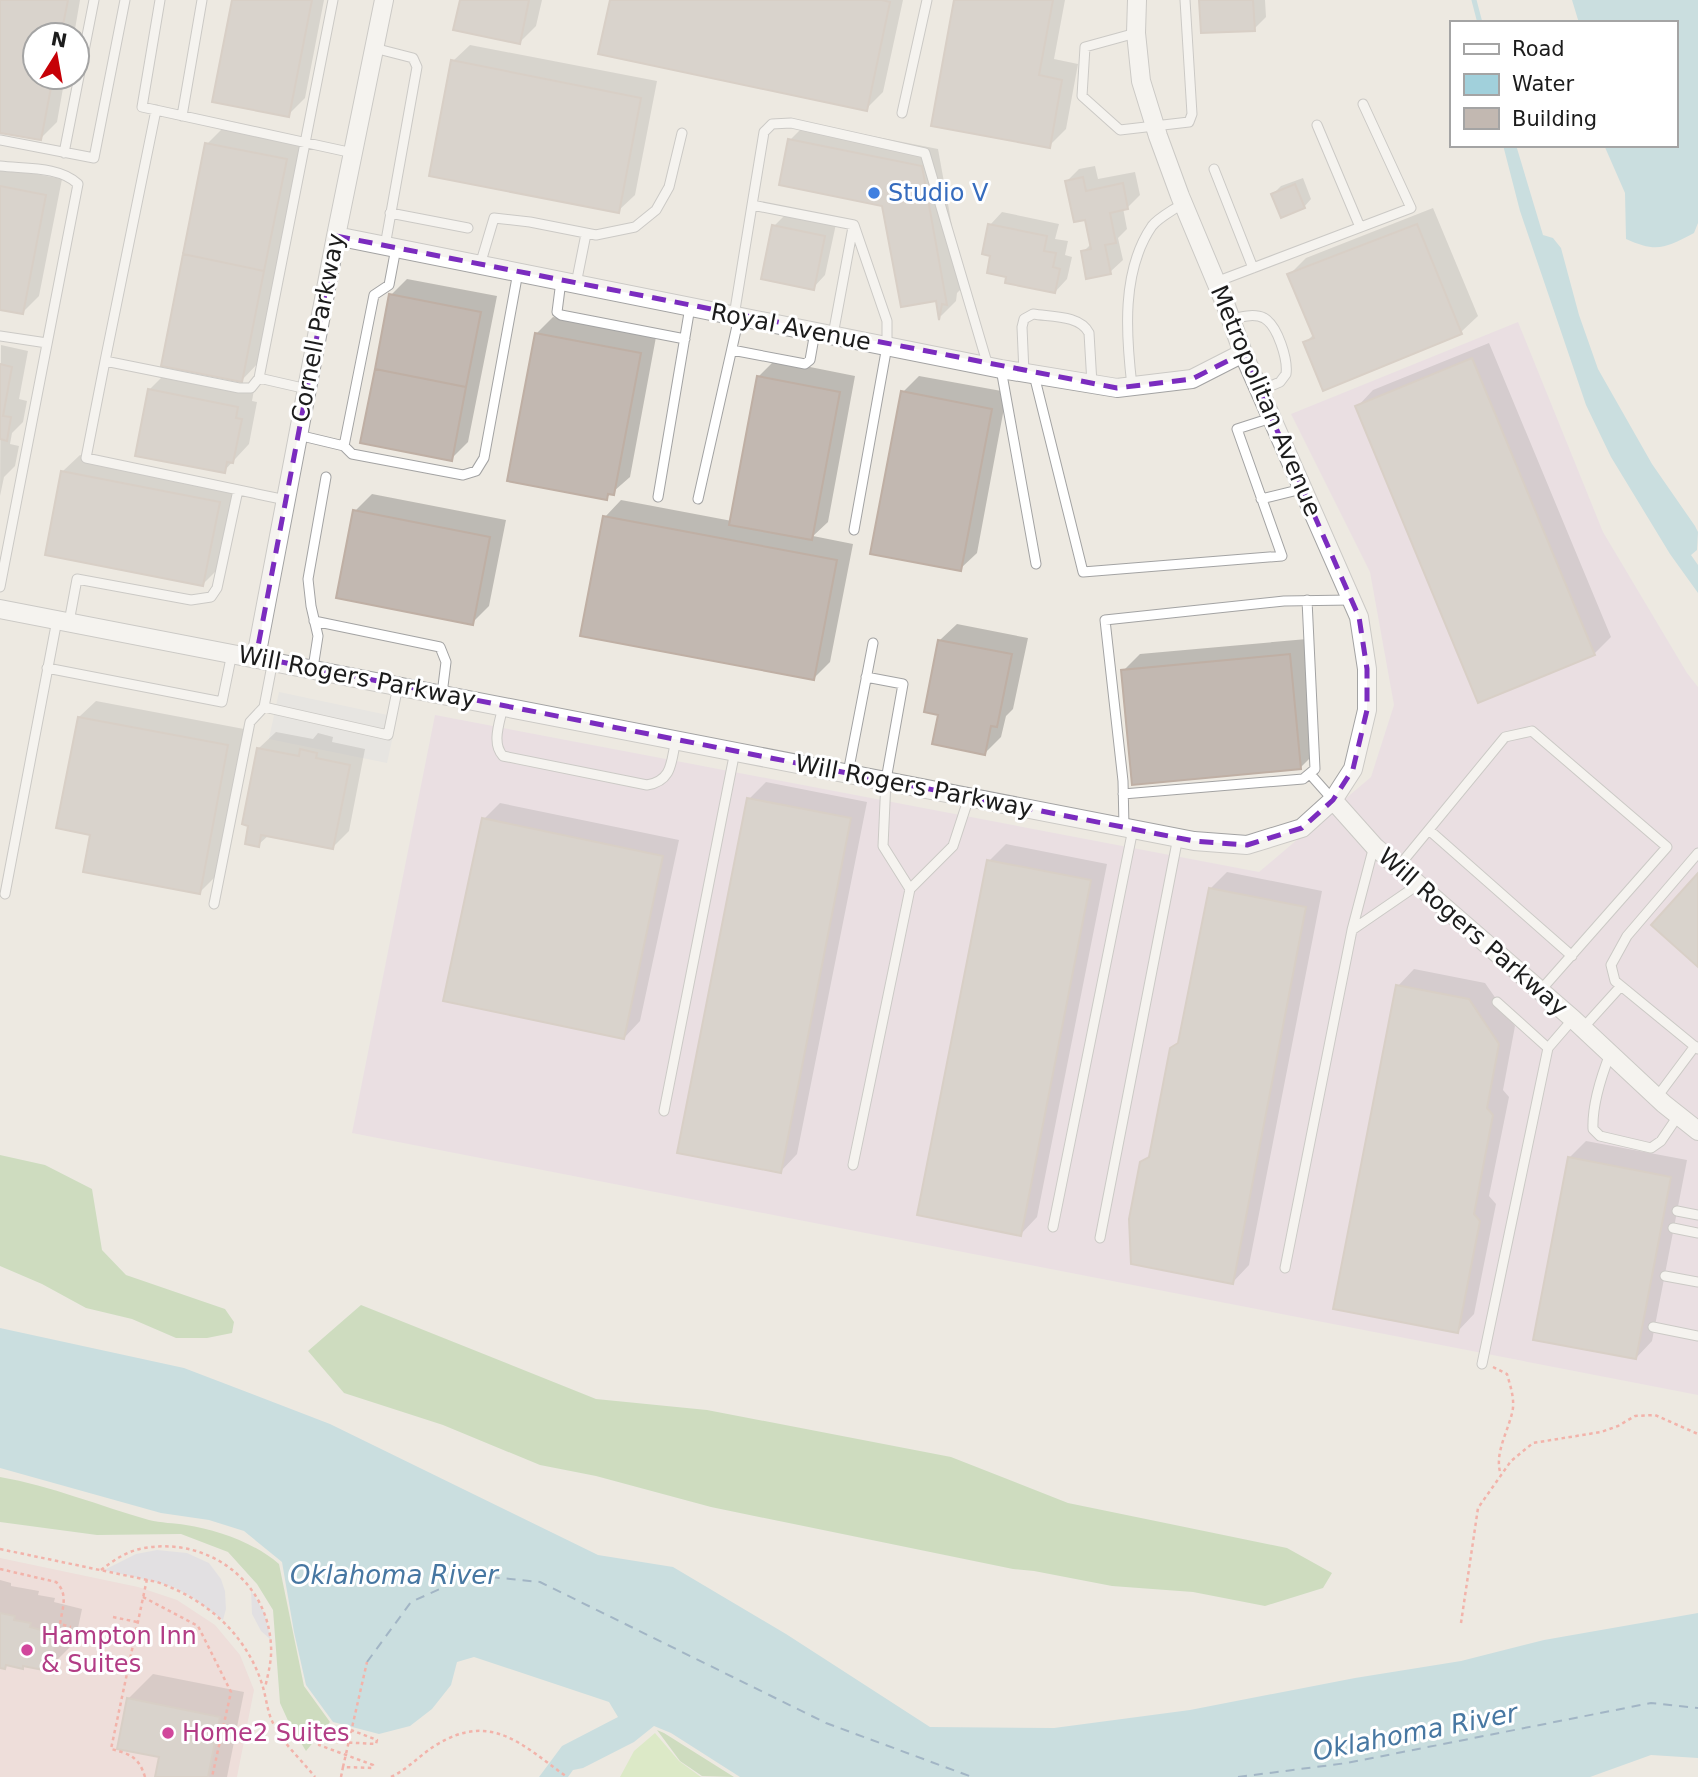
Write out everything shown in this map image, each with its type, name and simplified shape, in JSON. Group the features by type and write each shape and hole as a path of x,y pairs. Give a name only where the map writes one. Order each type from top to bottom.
{"street":[{"name":"Cornell Parkway","path":"264,659 286,500 384,0"},
{"name":"Metropolitan Avenue","path":"1137,0 1136,33 1141,81 1155,127 1243,354 1359,617 1367,669 1367,710 1353,769 1333,800"},
{"name":"Royal Avenue","path":"336,236 995,368 1117,388 1192,379 1243,354"},
{"name":"Will Rogers Parkway","path":"0,609 1178,838 1247,845 1302,828 1333,800 1374,846 1698,1131"}],"lane":[{"path":"64,153 94,0"},
{"path":"0,140 94,158 125,0"},
{"path":"160,0 142,107 353,153"},
{"path":"182,116 202,0"},
{"path":"105,361 239,388 251,388 259,378 333,0"},
{"path":"902,113 927,0"},
{"path":"1136,33 1085,47 1082,96 1120,130 1183,124 1192,119 1185,0"},
{"path":"344,446 374,295 389,285 390,213 416,67 413,58 374,48"},
{"path":"1216,282 1411,208 1363,104"},
{"path":"156,110 86,458 286,500"},
{"path":"698,499 732,350 764,132 772,124 792,123 925,153 995,368 1036,564"},
{"path":"1317,125 1360,227"},
{"path":"480,265 494,218 596,235 635,227 656,210 669,187 682,133"},
{"path":"0,166 59,173 71,177 78,184 2,562 0,587"},
{"path":"1214,169 1253,268"},
{"path":"1132,386 1128,330 1130,287 1139,251 1154,224 1183,203"},
{"path":"752,205 853,225"},
{"path":"390,213 468,228"},
{"path":"732,350 804,364 810,360 824,334 853,225"},
{"path":"853,225 887,321 887,346 854,530"},
{"path":"586,234 557,312 561,315 685,339"},
{"path":"298,435 344,446 352,454 463,475 476,471 484,458 518,272"},
{"path":"658,497 690,307"},
{"path":"1092,384 1089,333 1086,327 1078,321 1033,314 1024,319 1022,327 1029,374 1083,572 1282,556 1237,429 1271,418"},
{"path":"1231,319 1251,315 1264,318 1273,328 1286,357 1286,374 1280,382 1259,391"},
{"path":"0,335 47,343"},
{"path":"259,378 307,389"},
{"path":"313,668 318,636 308,579 326,477"},
{"path":"1261,499 1302,489"},
{"path":"5,894 47,668 77,579 191,600 211,597 217,588 238,490"},
{"path":"1123,794 1303,779 1315,769 1307,600"},
{"path":"1052,1227 1129,828 1105,620 1284,601 1351,600"},
{"path":"314,621 440,647 446,662 442,694"},
{"path":"848,772 873,643"},
{"path":"47,668 222,702 232,653"},
{"path":"214,904 250,722 264,707 264,659"},
{"path":"866,677 903,684 886,780 883,846 910,889"},
{"path":"264,707 388,735 398,685"},
{"path":"503,705 496,743 503,756 647,785 665,778 670,769 676,739"},
{"path":"1399,866 1505,737 1532,731 1667,847 1540,991"},
{"path":"664,1111 734,751"},
{"path":"1310,774 1333,800"},
{"path":"853,1165 910,889 953,846 969,797"},
{"path":"1429,830 1572,956"},
{"path":"1100,1238 1178,838"},
{"path":"1285,1268 1352,930 1374,846"},
{"path":"1657,1097 1696,1048 1615,981 1611,965 1626,936 1698,853"},
{"path":"1352,930 1419,884"},
{"path":"1482,1364 1548,1048 1621,986"},
{"path":"1497,1002 1548,1048"},
{"path":"1610,1054 1601,1078 1592,1118 1593,1129 1600,1136 1651,1148 1661,1142 1678,1116"},
{"path":"1677,1210 1698,1215"},
{"path":"1673,1228 1698,1233"},
{"path":"1665,1276 1698,1282"},
{"path":"1653,1327 1698,1336"}],"path":[{"path":"1482,1364 1507,1374 1513,1398 1499,1456 1501,1475"},
{"path":"1461,1623 1478,1508 1511,1461 1533,1443 1601,1432 1635,1416 1655,1415 1698,1434"},
{"path":"101,1570 128,1553 163,1547 185,1548 220,1560 246,1584 264,1612 271,1644 264,1691"},
{"path":"0,1549 146,1579 175,1588 192,1597 223,1620 246,1649 264,1691 271,1719 294,1754 315,1777"},
{"path":"0,1569 56,1582 65,1598 60,1624 71,1627"},
{"path":"145,1777 142,1765 131,1754 111,1749 146,1579"},
{"path":"143,1597 198,1626 231,1692 212,1777"},
{"path":"113,1617 138,1622"},
{"path":"341,1777 367,1662"},
{"path":"343,1767 372,1768 373,1765 319,1745 320,1741 376,1744 377,1740 351,1730"},
{"path":"391,1777 406,1770 437,1745 467,1732 494,1731 515,1739 567,1777"}],"highlighted area":[{"path":"336,236 1117,388 1192,379 1243,353 1359,617 1367,669 1367,710 1353,769 1333,800 1302,828 1247,845 1194,841 256,657"}],"shaded area":[{"path":"1518,322 1603,532 1698,687 1698,1395 352,1133 435,715 1259,872 1371,777 1394,705 1370,572 1291,414"},
{"path":"279,692 397,717 387,763 269,739"},
{"path":"157,1550 187,1553 209,1563 221,1579 225,1591 226,1609 223,1620 175,1588 104,1570 136,1554"},
{"path":"0,1558 138,1587 177,1600 215,1625 240,1655 254,1690 237,1777 0,1777"},
{"path":"251,1591 264,1612 271,1640 261,1631 252,1614"}],"green space":[{"path":"0,1155 45,1165 92,1189 102,1250 126,1275 225,1309 234,1322 232,1333 207,1338 176,1338 132,1319 86,1308 42,1284 0,1266"},
{"path":"361,1305 596,1399 707,1410 951,1457 1068,1503 1287,1548 1332,1573 1323,1588 1265,1606 1193,1592 1112,1586 1013,1569 711,1507 596,1476 540,1465 443,1425 344,1393 308,1351"},
{"path":"0,1477 57,1491 149,1520 211,1530 235,1538 269,1556 279,1564 304,1686 330,1722 306,1751 280,1703 273,1610 257,1584 228,1552 181,1534 97,1535 0,1522"},
{"path":"657,1730 734,1777 702,1776 680,1761"},
{"path":"655,1733 679,1761 701,1777 620,1777 634,1751"}],"water":[{"path":"1572,0 1698,0 1698,223 1694,233 1661,247 1646,246 1626,239 1625,193 1605,147 1677,147 1677,21 1578,21"},
{"path":"1504,147 1517,147 1543,235 1553,238 1561,248 1579,315 1598,369 1652,464 1698,532 1697,550 1691,555 1698,565 1698,593 1670,554 1611,457 1586,405 1520,211"},
{"name":"Oklahoma River","path":"0,1328 184,1368 330,1424 598,1555 673,1567 786,1634 930,1727 1054,1728 1190,1710 1355,1678 1461,1661 1544,1640 1698,1613 1698,1758 1651,1755 1590,1777 740,1777 671,1733 654,1726 634,1742 583,1768 573,1770 568,1777 539,1777 562,1746 618,1717 609,1702 474,1657 457,1662 451,1685 432,1709 410,1726 379,1734 333,1722 306,1685 282,1562 244,1531 209,1520 161,1513 0,1468"}],"building":[{"path":"0,0 68,0 64,21 21,21 21,91 50,91 41,140 0,133"},
{"path":"232,0 312,0 289,117 212,102"},
{"path":"460,0 529,0 520,44 453,30"},
{"path":"610,0 890,2 867,111 598,54"},
{"path":"954,0 1053,0 1039,75 1062,80 1050,148 931,126"},
{"path":"1199,0 1253,0 1255,31 1201,33"},
{"path":"451,60 641,98 619,213 429,176"},
{"path":"788,139 922,166 947,305 942,304 939,320 936,301 901,307 882,206 779,185"},
{"path":"205,143 287,159 264,271 183,254"},
{"path":"1083,177 1086,191 1123,183 1128,209 1110,213 1116,243 1105,245 1111,274 1086,279 1081,251 1091,249 1085,220 1074,222 1065,181"},
{"path":"1295,184 1305,208 1281,218 1271,194"},
{"path":"0,186 46,195 23,314 0,310"},
{"path":"988,224 1047,236 1044,251 1056,253 1053,267 1060,269 1055,293 1005,283 1006,277 987,273 990,256 982,254"},
{"path":"1417,224 1462,334 1323,391 1303,342 1314,338 1287,274"},
{"path":"772,225 825,236 814,290 761,279"},
{"path":"183,254 264,271 242,382 161,366"},
{"path":"389,294 481,312 466,387 375,369"},
{"path":"535,333 641,353 614,495 608,494 607,500 507,481"},
{"path":"1472,358 1595,655 1478,703 1355,406"},
{"path":"0,364 12,367 3,416 11,417 7,441 0,439"},
{"path":"375,369 466,387 452,461 360,443"},
{"path":"757,376 840,392 812,540 729,525"},
{"path":"148,389 238,407 236,418 242,419 233,463 227,462 225,473 135,456"},
{"path":"901,391 992,409 961,571 870,554"},
{"path":"61,471 220,502 203,586 45,555"},
{"path":"353,510 490,537 473,625 336,598"},
{"path":"603,516 837,560 814,680 580,636"},
{"path":"938,640 1012,654 997,727 991,726 985,755 932,744 938,715 924,712"},
{"path":"1290,654 1301,769 1132,785 1121,670"},
{"path":"78,717 228,745 200,894 83,872 90,835 56,828"},
{"path":"257,748 299,756 300,749 317,753 316,758 350,765 333,849 261,835 259,847 245,844 248,826 242,824"},
{"path":"747,798 851,818 781,1173 677,1153"},
{"path":"482,818 663,856 624,1039 443,1001"},
{"path":"987,860 1091,880 1021,1236 917,1215"},
{"path":"1698,873 1698,967 1651,925"},
{"path":"1209,888 1306,907 1233,1284 1131,1264 1129,1219 1140,1162 1149,1157 1170,1048 1178,1043"},
{"path":"1396,985 1469,999 1499,1044 1487,1108 1493,1115 1474,1214 1480,1221 1458,1333 1333,1309"},
{"path":"1568,1157 1671,1177 1636,1359 1533,1340"},
{"name":"Hampton Inn & Suites","path":"0,1613 15,1616 14,1620 31,1623 30,1627 57,1634 51,1669 48,1671 23,1666 23,1669 6,1665 5,1669 0,1668"},
{"name":"Home2 Suites","path":"127,1698 220,1717 208,1777 155,1777 159,1757 117,1749"}],"waterway":[{"path":"1474,0 1479,21"}],"ferry route":[{"path":"367,1662 411,1602 471,1575 540,1582 826,1723 972,1777"},
{"path":"1238,1777 1347,1763 1651,1703 1698,1708"}],"place":[{"name":"Studio V","path":"874,193"},
{"name":"Hampton Inn & Suites","path":"27,1650"},
{"name":"Home2 Suites","path":"168,1733"}]}
